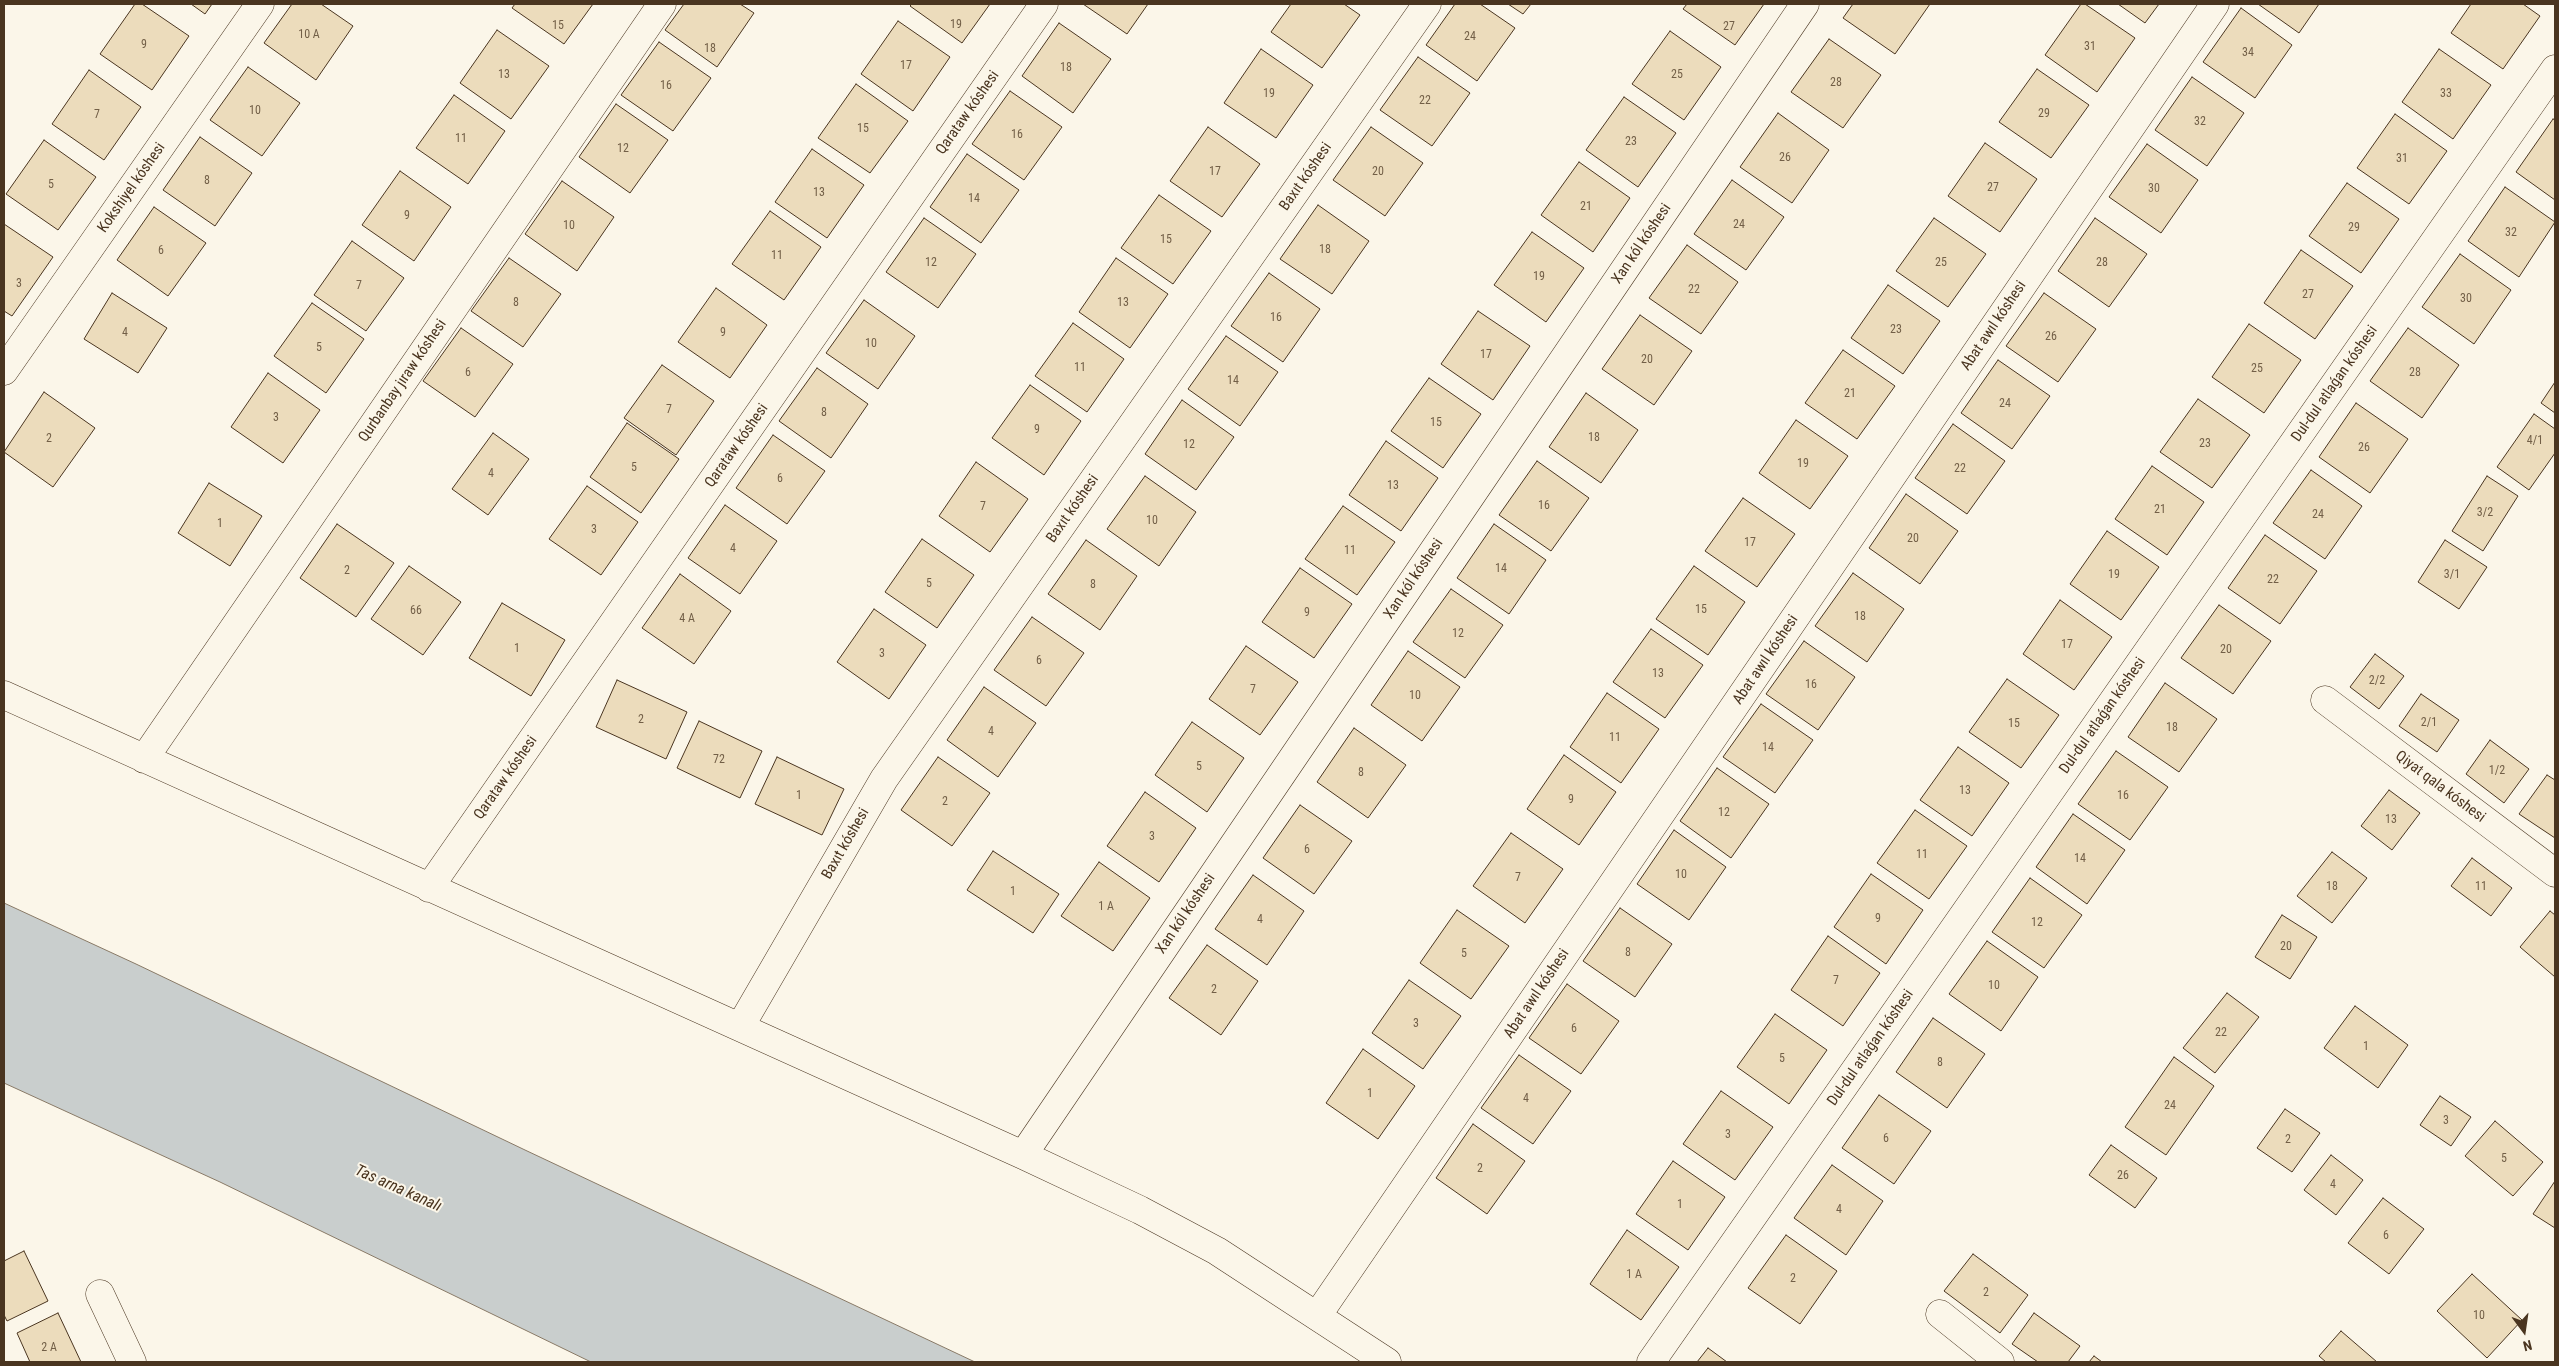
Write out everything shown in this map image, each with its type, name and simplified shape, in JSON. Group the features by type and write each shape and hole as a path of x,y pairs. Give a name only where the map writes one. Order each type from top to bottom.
{"street":[{"name":"Kokshiyel kóshesi","path":"4,371 260,4"},
{"name":"Qurbanbay jıraw kóshesi","path":"144,759 662,4"},
{"name":"Qarataw kóshesi","path":"430,888 1044,4"},
{"name":"Baxıt kóshesi","path":"740,1028 884,779 1428,4"},
{"name":"Xan kól kóshesi","path":"1023,1155 1805,4"},
{"name":"Abat awıl kóshesi","path":"1317,1316 2215,4"},
{"name":"Dul-dul atlaǵan kóshesi","path":"1651,1362 2555,69"},
{"path":"4,695 1023,1155 1140,1210 1217,1250 1387,1362"},
{"name":"Qiyat qala kóshesi","path":"2325,700 2555,873"},
{"path":"100,1294 132,1362"},
{"path":"1940,1314 2000,1362"}],"water":[{"name":"Tas arna kanalı","path":"4,903 975,1362 591,1362 220,1182 4,1083"}],"building":[{"path":"135,4 142,4 189,36 152,90 100,54"},
{"path":"191,4 212,4 205,14"},
{"path":"292,4 321,4 353,26 316,80 264,43"},
{"path":"515,4 593,4 564,44 512,8"},
{"path":"684,4 740,4 754,13 717,67 665,30"},
{"path":"912,4 990,4 962,43 910,6"},
{"path":"1083,4 1148,4 1127,34"},
{"path":"1291,4 1344,4 1360,15 1322,68 1271,32"},
{"path":"1455,4 1480,4 1515,28 1477,81 1426,45"},
{"path":"1508,4 1531,4 1523,14"},
{"path":"1687,4 1764,4 1735,45 1683,9"},
{"path":"1853,4 1930,4 1895,54 1843,18"},
{"path":"2081,4 2085,4 2135,38 2097,92 2045,55"},
{"path":"2118,4 2159,4 2145,23"},
{"path":"2258,4 2319,4 2299,33"},
{"path":"2471,4 2523,4 2540,16 2503,69 2451,33"},
{"path":"2241,8 2292,45 2255,98 2203,62"},
{"path":"898,21 950,57 913,111 861,74"},
{"path":"1059,23 1111,59 1073,113 1022,76"},
{"path":"497,30 549,66 511,119 460,83"},
{"path":"1670,31 1721,67 1684,120 1632,84"},
{"path":"1829,39 1881,75 1843,128 1791,92"},
{"path":"659,42 711,78 673,131 621,95"},
{"path":"1261,49 1313,85 1276,138 1224,103"},
{"path":"2439,49 2491,85 2453,139 2402,102"},
{"path":"1418,57 1470,93 1432,146 1380,110"},
{"path":"248,67 300,103 262,156 210,120"},
{"path":"2037,69 2089,105 2051,158 1999,122"},
{"path":"89,70 141,107 104,160 52,124"},
{"path":"2192,77 2244,113 2207,166 2155,130"},
{"path":"856,84 908,121 870,173 818,138"},
{"path":"1010,91 1062,127 1024,180 972,144"},
{"path":"454,95 505,131 468,184 416,148"},
{"path":"1624,97 1676,133 1638,187 1586,150"},
{"path":"616,104 668,140 630,193 579,157"},
{"path":"1778,113 1829,150 1792,203 1740,167"},
{"path":"2395,114 2447,151 2409,204 2357,168"},
{"path":"2553,119 2555,120 2555,200 2516,172"},
{"path":"1208,127 1260,164 1222,217 1170,181"},
{"path":"1371,127 1423,163 1385,216 1333,180"},
{"path":"200,137 252,173 215,226 163,190"},
{"path":"44,140 96,177 58,230 6,194"},
{"path":"1985,143 2037,179 2000,232 1948,196"},
{"path":"2147,144 2198,180 2161,233 2109,197"},
{"path":"812,149 864,185 827,238 775,202"},
{"path":"967,154 1019,190 981,243 930,207"},
{"path":"1579,162 1630,198 1593,252 1541,215"},
{"path":"400,171 451,207 414,261 362,225"},
{"path":"1732,180 1784,217 1746,270 1694,234"},
{"path":"562,181 614,217 577,271 525,234"},
{"path":"2347,183 2399,219 2361,273 2309,236"},
{"path":"2505,187 2555,222 2519,277 2468,241"},
{"path":"1159,195 1211,231 1173,284 1121,248"},
{"path":"1318,205 1369,241 1332,294 1280,259"},
{"path":"154,207 206,243 168,296 117,260"},
{"path":"770,211 821,247 784,300 732,264"},
{"path":"924,218 976,254 938,308 886,272"},
{"path":"1934,218 1986,254 1948,307 1896,271"},
{"path":"2095,218 2147,254 2109,307 2058,271"},
{"path":"4,224 53,257 12,316 4,311"},
{"path":"1532,232 1584,268 1546,322 1494,285"},
{"path":"352,241 404,278 366,331 314,295"},
{"path":"1687,245 1738,282 1701,334 1649,298"},
{"path":"2301,250 2353,286 2315,339 2264,303"},
{"path":"2460,254 2511,290 2474,344 2422,307"},
{"path":"509,258 561,294 523,347 471,311"},
{"path":"1116,258 1168,294 1130,348 1079,312"},
{"path":"1269,273 1320,309 1283,362 1231,326"},
{"path":"1888,285 1940,321 1903,374 1851,338"},
{"path":"716,288 767,325 730,378 678,342"},
{"path":"112,293 167,328 138,373 84,339"},
{"path":"2044,293 2096,329 2058,382 2006,346"},
{"path":"864,300 915,336 878,389 826,353"},
{"path":"312,303 364,339 326,393 274,356"},
{"path":"1478,311 1530,346 1493,400 1441,364"},
{"path":"1640,315 1692,351 1654,405 1602,369"},
{"path":"1073,323 1124,359 1087,412 1035,376"},
{"path":"2249,324 2301,360 2264,413 2212,377"},
{"path":"461,328 513,364 475,417 423,381"},
{"path":"2408,328 2459,365 2422,418 2370,381"},
{"path":"1226,336 1278,372 1240,426 1188,389"},
{"path":"1843,350 1895,386 1857,439 1805,403"},
{"path":"1998,360 2050,396 2012,449 1961,413"},
{"path":"662,365 714,401 676,455 624,418"},
{"path":"817,368 868,404 831,458 779,421"},
{"path":"268,373 320,410 283,463 231,427"},
{"path":"1429,378 1481,414 1443,468 1391,431"},
{"path":"2555,382 2555,413 2541,403"},
{"path":"1030,385 1081,421 1044,475 992,438"},
{"path":"44,392 95,428 53,487 4,452"},
{"path":"1586,393 1638,430 1601,483 1549,447"},
{"path":"2198,399 2250,435 2212,488 2160,452"},
{"path":"1182,400 1234,437 1196,490 1145,454"},
{"path":"2356,403 2408,439 2370,493 2319,457"},
{"path":"2534,414 2555,429 2555,453 2529,490 2497,467"},
{"path":"1796,420 1848,456 1810,509 1759,473"},
{"path":"627,423 679,459 641,513 590,477"},
{"path":"1953,424 2005,461 1967,514 1915,478"},
{"path":"493,433 529,459 488,515 452,489"},
{"path":"773,435 825,471 787,524 736,488"},
{"path":"1386,441 1438,478 1401,531 1349,495"},
{"path":"1537,461 1589,498 1551,551 1499,515"},
{"path":"976,462 1028,499 990,552 939,516"},
{"path":"2152,466 2204,502 2167,555 2115,519"},
{"path":"2311,470 2362,506 2325,559 2273,523"},
{"path":"1145,476 1196,512 1159,566 1107,529"},
{"path":"2487,476 2518,496 2483,551 2452,531"},
{"path":"209,483 262,516 230,566 178,533"},
{"path":"587,486 638,522 601,575 549,539"},
{"path":"1906,494 1958,531 1920,584 1869,548"},
{"path":"1743,498 1795,534 1757,587 1705,551"},
{"path":"725,505 777,541 740,594 688,558"},
{"path":"1343,506 1395,542 1357,595 1305,559"},
{"path":"337,524 394,563 356,617 300,578"},
{"path":"1494,524 1546,560 1509,614 1457,578"},
{"path":"2107,531 2159,567 2121,620 2070,584"},
{"path":"2265,535 2317,571 2280,624 2228,588"},
{"path":"922,539 974,575 937,628 885,592"},
{"path":"1086,540 1137,576 1100,630 1048,594"},
{"path":"2445,540 2487,567 2459,609 2418,582"},
{"path":"409,566 461,602 423,655 371,619"},
{"path":"1694,566 1745,602 1708,655 1656,619"},
{"path":"1300,568 1352,604 1314,658 1262,622"},
{"path":"1853,573 1904,609 1867,662 1815,626"},
{"path":"680,574 731,611 694,664 642,628"},
{"path":"1451,589 1503,625 1465,678 1413,642"},
{"path":"2060,600 2112,637 2074,690 2023,654"},
{"path":"502,603 565,640 531,696 469,658"},
{"path":"2219,605 2271,641 2233,694 2181,658"},
{"path":"874,609 926,645 889,699 837,662"},
{"path":"1032,617 1084,653 1046,706 994,670"},
{"path":"1651,629 1703,665 1665,718 1613,682"},
{"path":"1804,641 1855,677 1818,730 1766,694"},
{"path":"1246,646 1298,682 1260,735 1209,699"},
{"path":"1408,651 1460,687 1422,741 1371,705"},
{"path":"2375,654 2404,676 2379,709 2350,687"},
{"path":"2007,679 2059,715 2021,768 1969,732"},
{"path":"617,680 687,712 666,759 596,727"},
{"path":"2165,683 2217,719 2179,772 2128,737"},
{"path":"984,687 1036,723 998,777 947,740"},
{"path":"1607,693 1659,729 1621,783 1570,747"},
{"path":"2421,694 2459,720 2437,752 2399,726"},
{"path":"1761,704 1813,740 1775,793 1723,757"},
{"path":"699,721 762,751 740,798 677,768"},
{"path":"1192,722 1244,758 1207,812 1155,775"},
{"path":"1354,728 1406,765 1368,818 1317,782"},
{"path":"2490,740 2529,769 2504,803 2466,774"},
{"path":"1958,747 2009,783 1972,836 1920,800"},
{"path":"2116,751 2168,787 2130,840 2078,804"},
{"path":"1564,755 1616,792 1579,845 1527,809"},
{"path":"777,757 844,789 822,835 755,804"},
{"path":"938,757 990,793 952,846 901,810"},
{"path":"1717,768 1769,804 1731,858 1680,821"},
{"path":"2547,775 2555,780 2555,838 2519,814"},
{"path":"2389,790 2420,813 2392,850 2361,826"},
{"path":"1145,792 1196,828 1159,882 1107,846"},
{"path":"1300,805 1352,841 1314,894 1263,858"},
{"path":"1915,810 1967,846 1929,899 1877,863"},
{"path":"2073,814 2125,850 2087,904 2036,867"},
{"path":"1674,830 1726,867 1689,920 1637,884"},
{"path":"1511,833 1563,869 1525,923 1473,886"},
{"path":"993,851 1059,894 1033,933 967,890"},
{"path":"2332,852 2367,878 2332,923 2297,896"},
{"path":"2472,858 2512,888 2491,916 2451,886"},
{"path":"1099,862 1150,898 1113,951 1061,916"},
{"path":"1871,874 1923,910 1886,964 1834,927"},
{"path":"1253,875 1304,911 1267,965 1215,929"},
{"path":"2030,878 2082,915 2044,968 1992,932"},
{"path":"1620,908 1672,944 1635,997 1583,961"},
{"path":"1457,910 1509,946 1471,999 1420,963"},
{"path":"2550,911 2555,915 2555,977 2520,947"},
{"path":"2282,915 2317,937 2290,979 2255,957"},
{"path":"1828,936 1880,973 1843,1026 1791,990"},
{"path":"1987,941 2038,977 2001,1031 1949,994"},
{"path":"1207,945 1258,981 1221,1035 1169,998"},
{"path":"1409,980 1461,1016 1423,1069 1372,1033"},
{"path":"1567,984 1619,1021 1581,1074 1529,1038"},
{"path":"2227,993 2259,1017 2215,1073 2183,1048"},
{"path":"2355,1006 2408,1045 2378,1088 2324,1048"},
{"path":"1775,1014 1827,1050 1789,1104 1737,1067"},
{"path":"1933,1018 1985,1054 1947,1108 1896,1072"},
{"path":"1363,1049 1415,1086 1378,1139 1326,1103"},
{"path":"1519,1055 1571,1091 1533,1144 1481,1108"},
{"path":"2174,1057 2214,1086 2166,1155 2125,1127"},
{"path":"1721,1091 1773,1127 1735,1180 1683,1144"},
{"path":"1879,1095 1931,1131 1894,1184 1842,1148"},
{"path":"2440,1096 2471,1117 2451,1146 2420,1125"},
{"path":"2285,1109 2320,1133 2292,1172 2257,1148"},
{"path":"2495,1121 2543,1162 2513,1196 2465,1156"},
{"path":"1473,1124 1525,1161 1487,1214 1436,1178"},
{"path":"2111,1145 2157,1178 2135,1208 2089,1175"},
{"path":"2331,1155 2363,1180 2336,1215 2304,1190"},
{"path":"1673,1161 1725,1197 1688,1250 1636,1214"},
{"path":"1832,1165 1883,1201 1846,1255 1794,1218"},
{"path":"2555,1181 2555,1228 2533,1214"},
{"path":"2383,1198 2424,1229 2389,1274 2348,1243"},
{"path":"1627,1230 1679,1267 1641,1320 1590,1284"},
{"path":"1786,1235 1837,1271 1800,1324 1748,1288"},
{"path":"24,1251 48,1301 7,1321 4,1315 4,1261"},
{"path":"1973,1254 2028,1295 2000,1333 1944,1291"},
{"path":"2472,1274 2522,1320 2487,1358 2437,1311"},
{"path":"58,1313 81,1362 30,1362 17,1333"},
{"path":"2034,1313 2080,1346 2068,1362 2038,1362 2012,1344"},
{"path":"2341,1331 2377,1362 2326,1362 2319,1356"},
{"path":"1708,1348 1727,1362 1697,1362"},
{"path":"2094,1356 2102,1362 2089,1362"}]}
